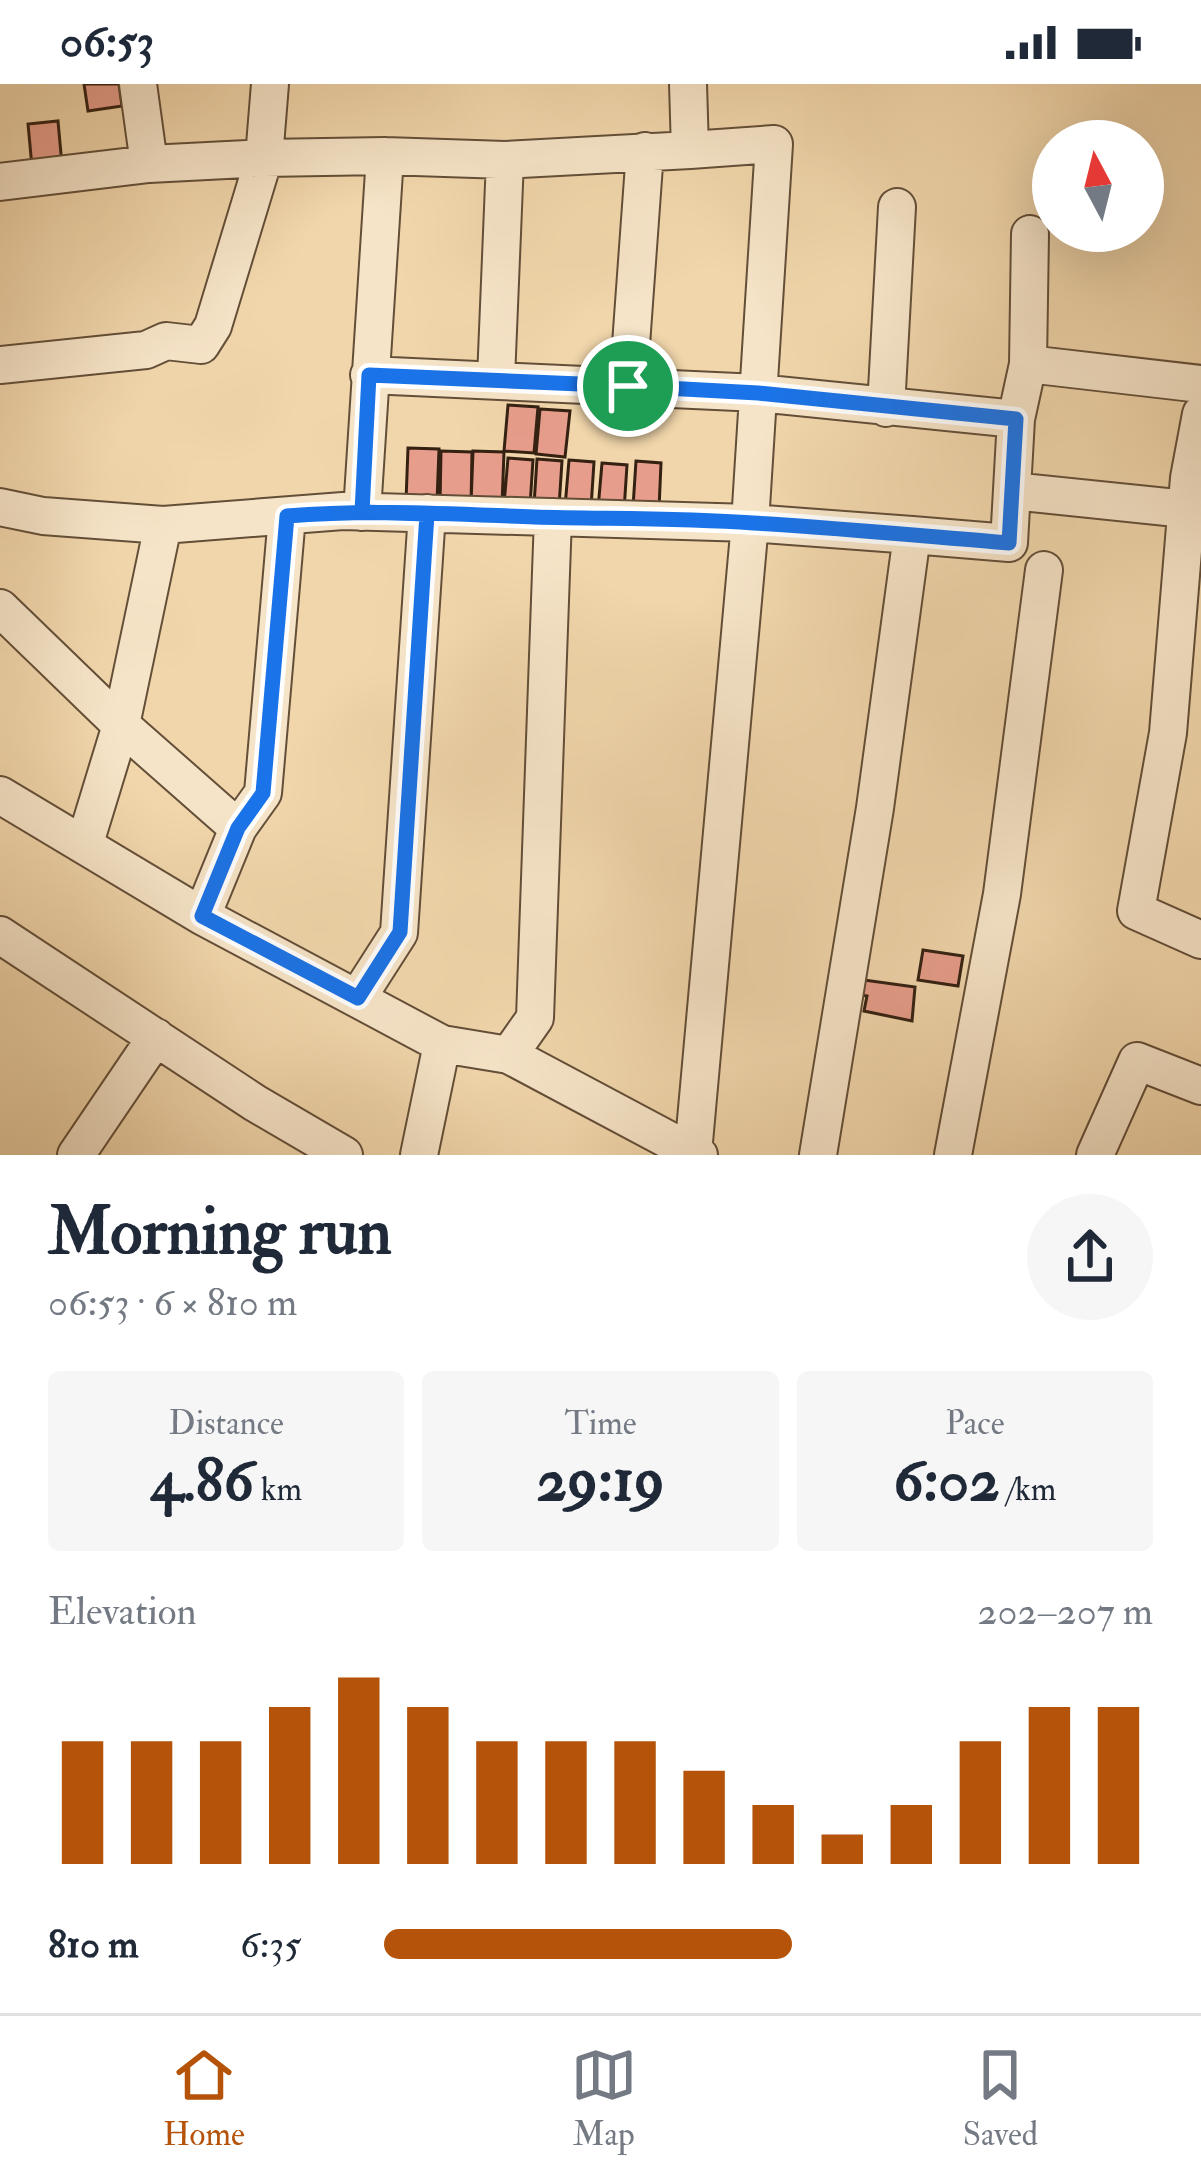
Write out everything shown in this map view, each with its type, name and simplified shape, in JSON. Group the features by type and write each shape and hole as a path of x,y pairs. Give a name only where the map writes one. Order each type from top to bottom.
{"street":[{"path":"138,84 148,164"},
{"path":"0,364 146,350 166,341 201,345 213,326 264,158 270,84"},
{"path":"688,84 690,151"},
{"path":"0,182 148,164 264,158 505,160 774,145 750,523 696,1154 509,1055 442,1044 202,916 0,795"},
{"path":"628,386 644,152"},
{"path":"362,512 385,156"},
{"path":"496,379 505,160"},
{"path":"886,408 897,207"},
{"path":"0,507 44,517 163,525 362,512 750,523 1009,543 1016,419 1028,364 1030,234"},
{"path":"1028,364 1201,384"},
{"path":"369,375 758,393 1016,419"},
{"path":"1201,414 1192,489 1184,736 1136,911 1201,940"},
{"path":"1012,491 1192,489"},
{"path":"358,998 400,932 427,514"},
{"path":"202,916 238,828 263,793 287,516"},
{"path":"509,1055 536,1018 553,517"},
{"path":"85,843 121,725 163,525"},
{"path":"818,1155 875,808 912,536"},
{"path":"953,1155 1002,893 1045,570"},
{"path":"0,608 121,725 238,828"},
{"path":"0,934 344,1155"},
{"path":"76,1155 156,1037"},
{"path":"419,1155 442,1044"},
{"path":"1095,1155 1136,1061 1201,1086"}],"building":[{"path":"84,84 119,84 122,106 88,111"},
{"path":"58,121 62,165 32,167 28,124"},
{"path":"508,405 538,407 534,453 504,451"},
{"path":"540,409 570,411 565,457 536,454"},
{"path":"408,448 439,449 437,502 406,501"},
{"path":"441,451 472,452 471,505 440,504"},
{"path":"473,451 504,452 502,505 471,504"},
{"path":"508,458 533,460 530,506 504,504"},
{"path":"537,459 562,461 559,507 534,505"},
{"path":"569,460 594,462 591,508 565,507"},
{"path":"636,461 661,463 659,509 633,507"},
{"path":"602,463 627,465 624,511 598,509"},
{"path":"923,950 963,956 958,986 918,980"},
{"path":"864,980 915,987 912,1021 864,1011"}],"route":[{"path":"628,386 369,375 362,512 427,514 400,932 358,998 202,916 238,828 263,793 287,516 344,511 362,512 427,514 750,523 1009,543 1016,419 758,393 628,386"}]}
